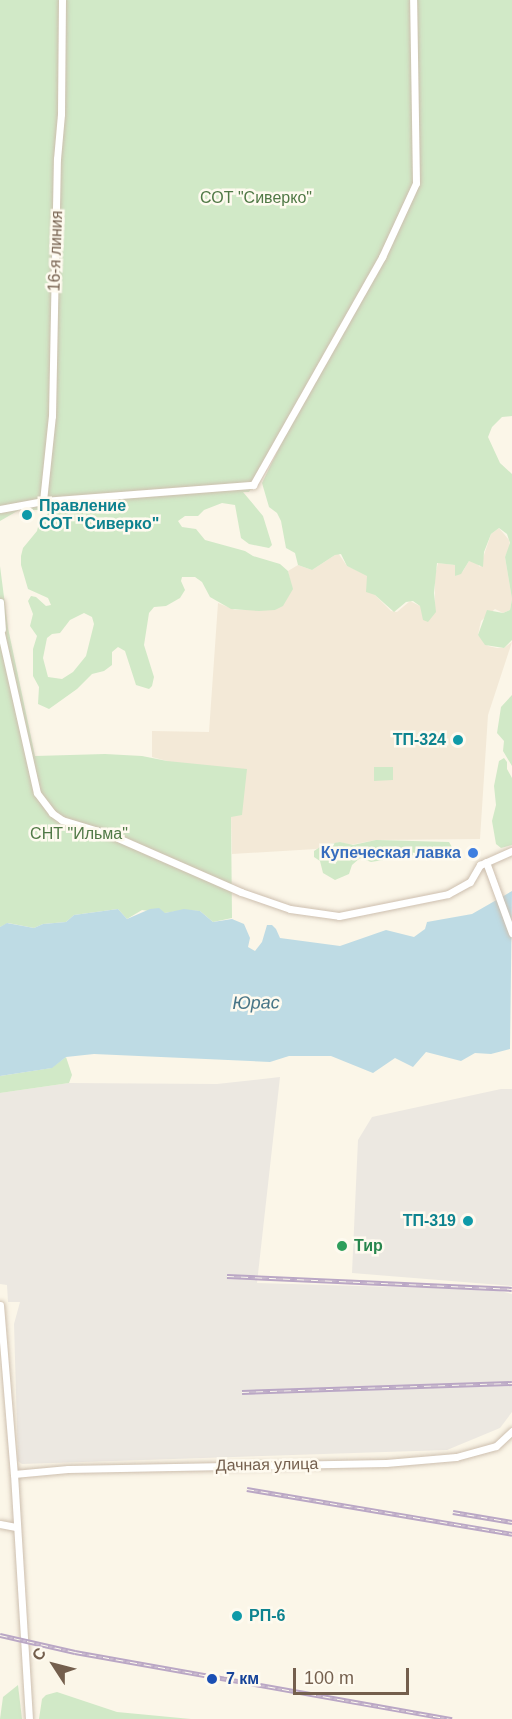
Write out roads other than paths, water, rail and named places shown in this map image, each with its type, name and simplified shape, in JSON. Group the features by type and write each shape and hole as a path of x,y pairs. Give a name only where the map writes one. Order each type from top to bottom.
{"street":[{"name":"16-я линия","path":"43,501 52,416 62,0"},
{"path":"0,509 43,501 253,485 382,257 416,183 413,0"},
{"path":"0,602 1,629 37,793 52,813 62,820 111,835 241,892 311,914 339,916 448,894 470,882 480,865 512,851"},
{"path":"486,862 512,933"},
{"path":"1,1306 29,1719"},
{"name":"Дачная улица","path":"14,1474 68,1468 386,1463 456,1457 495,1446 512,1431"},
{"path":"0,1524 16,1527"}],"water":[{"name":"Юрас","path":"512,891 510,1049 491,1054 475,1053 461,1061 426,1052 413,1067 395,1058 373,1073 331,1056 289,1056 270,1062 94,1054 66,1057 52,1068 0,1076 0,927 7,923 34,928 43,924 66,922 74,915 118,909 127,919 150,909 159,908 165,913 184,909 200,911 213,922 232,919 244,924 250,938 248,947 255,951 262,942 267,925 272,925 276,929 280,938 340,946 386,930 414,937 425,929 427,922 472,914"}],"railway":[{"path":"227,1276 512,1289"},
{"path":"242,1392 512,1383"},
{"path":"247,1489 512,1534"},
{"path":"453,1512 512,1522"},
{"path":"0,1635 75,1652 452,1719"}],"place":[{"name":"Правление СОТ \"Сиверко\"","path":"27,515"},
{"name":"ТП-324","path":"458,740"},
{"name":"Купеческая лавка","path":"473,853"},
{"name":"ТП-319","path":"468,1221"},
{"name":"Тир","path":"342,1246"},
{"name":"РП-6","path":"237,1616"},
{"name":"7 км","path":"212,1679"}],"park label":[{"name":"СОТ \"Сиверко\"","path":"256,198"},
{"name":"СНТ \"Ильма\"","path":"79,834"}]}
